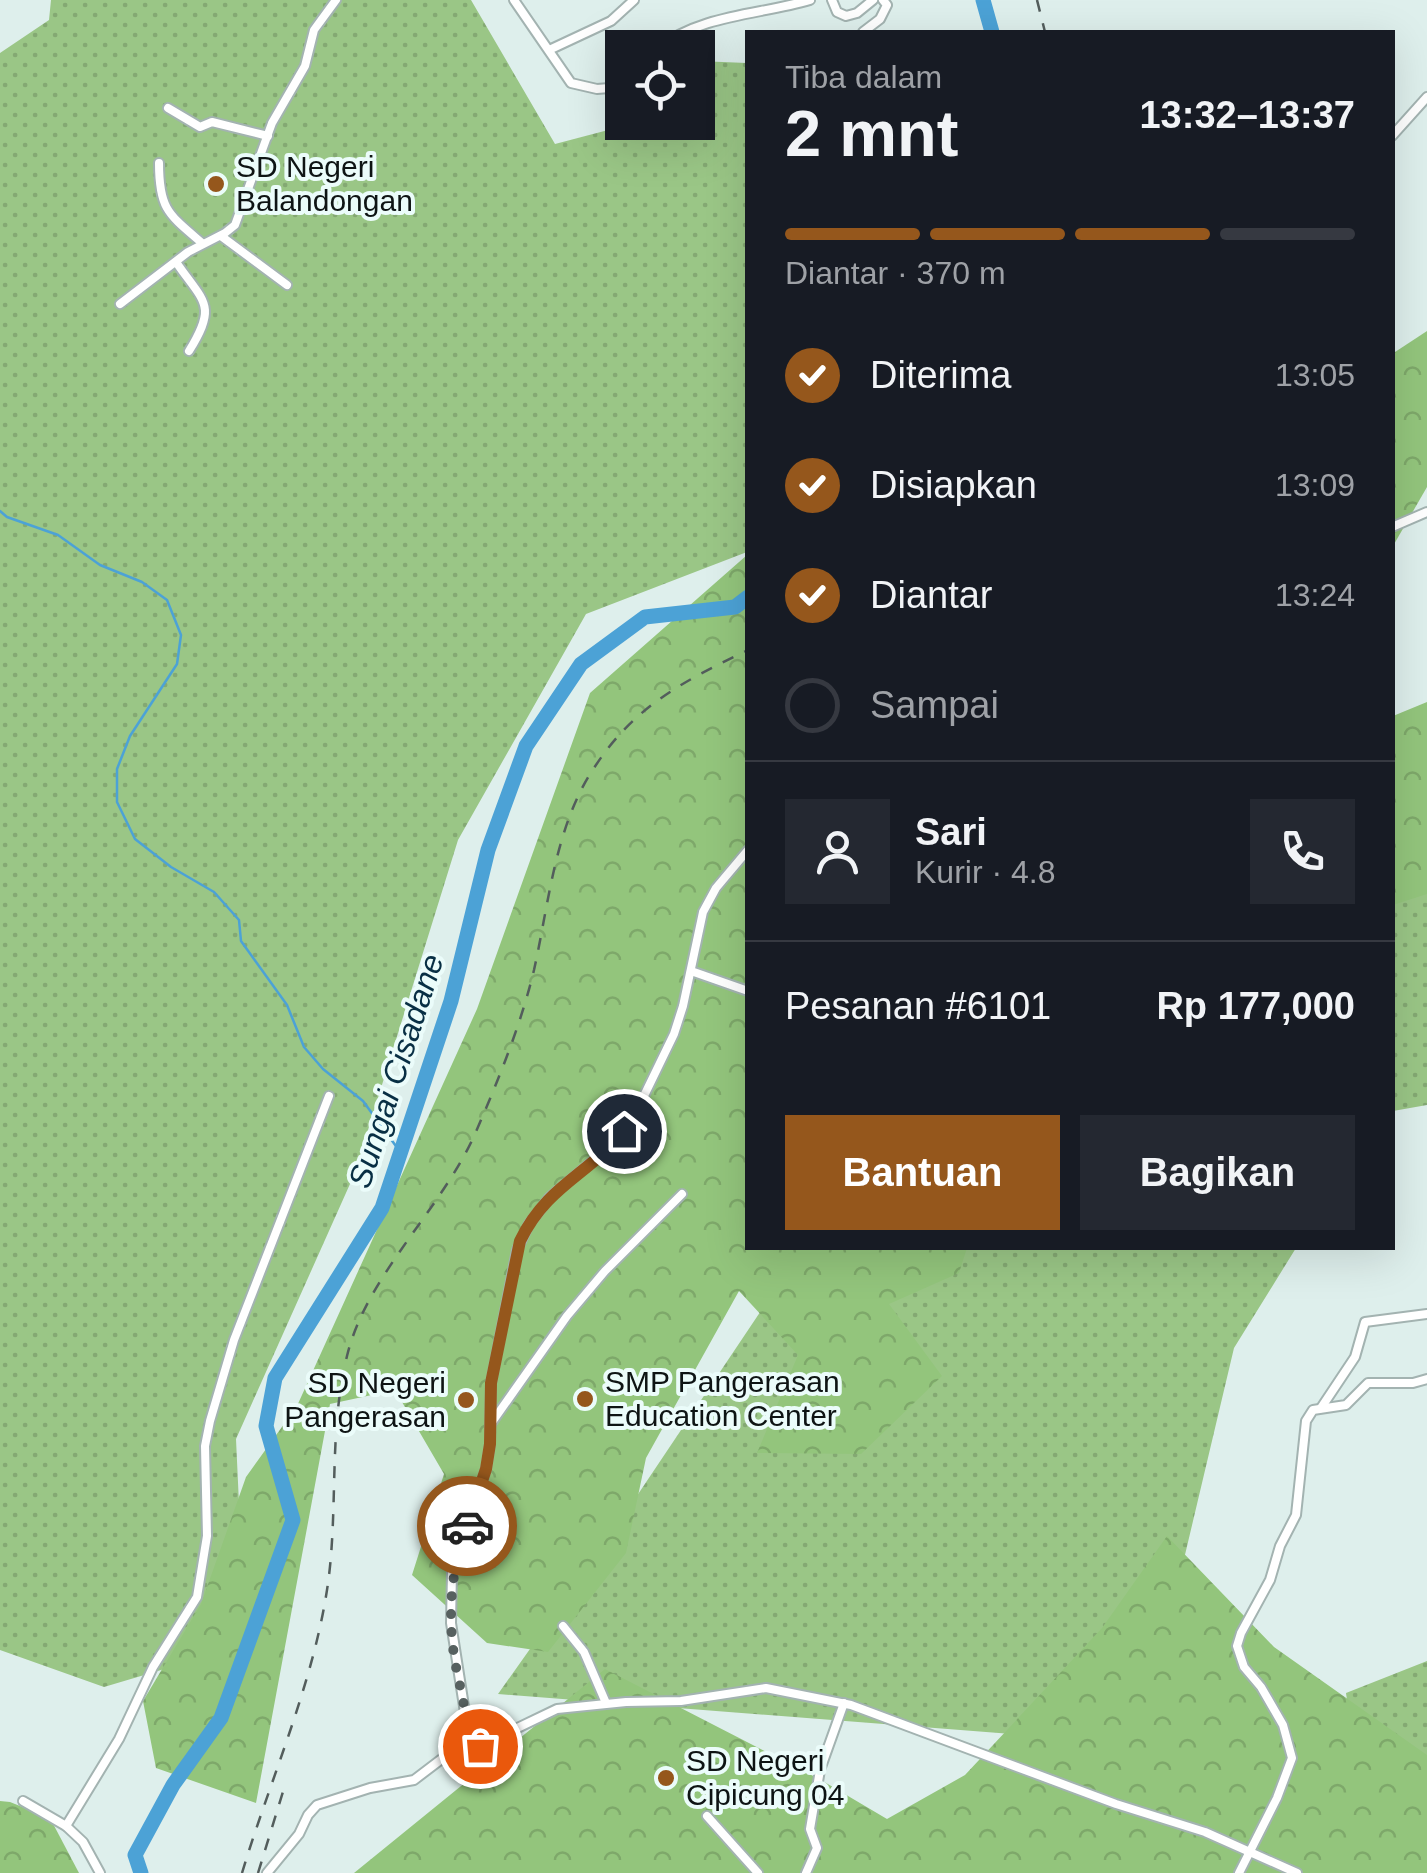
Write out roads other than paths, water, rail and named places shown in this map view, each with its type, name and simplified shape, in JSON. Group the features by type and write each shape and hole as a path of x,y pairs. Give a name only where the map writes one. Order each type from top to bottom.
{"street":[{"path":"120,304 238,221 268,136 304,66 314,30 336,0"},
{"path":"514,0 571,83 605,88"},
{"path":"550,50 611,20 634,0"},
{"path":"690,30 726,17 810,0"},
{"path":"832,0 837,12 846,16 857,13 872,0"},
{"path":"866,30 885,13 887,4 883,0"},
{"path":"1395,133 1427,98"},
{"path":"168,108 200,127 212,122 268,136"},
{"path":"160,163 160,191 165,208 202,244"},
{"path":"221,236 287,284"},
{"path":"176,262 206,313 205,325 189,352"},
{"path":"1395,526 1427,512"},
{"path":"460,1746 466,1719 453,1643 452,1572 484,1479 490,1444 491,1383 520,1241 560,1187 606,1151 624,1131 674,1034 709,898 745,854"},
{"path":"691,971 745,990"},
{"path":"66,1826 119,1739 152,1667 196,1597 208,1529 205,1446 210,1421 234,1340 329,1096"},
{"path":"490,1425 567,1316 682,1194"},
{"path":"1321,1408 1355,1357 1366,1322 1427,1314"},
{"path":"1239,1873 1288,1773 1291,1752 1283,1725 1244,1666 1237,1646 1296,1515 1306,1422 1313,1410 1350,1402 1371,1382 1413,1384 1427,1380"},
{"path":"564,1626 584,1652 606,1703"},
{"path":"267,1873 317,1805 370,1788 414,1780 460,1746 492,1742 557,1708 680,1701 766,1688 844,1704 1116,1804 1205,1832 1297,1873"},
{"path":"806,1873 817,1848 810,1830 822,1758 844,1704"},
{"path":"23,1800 66,1826 83,1842 100,1873"},
{"path":"707,1816 758,1873"}],"waterway":[{"name":"Sungai Cisadane","path":"983,0 991,30"},
{"path":"0,511 58,535 100,565 142,582 167,600 181,635 177,664 130,736 117,769 117,802 135,839 171,867 214,892 239,920 241,941 287,1005 304,1047 323,1069 363,1101 401,1153"},
{"name":"Sungai Cisadane","path":"141,1873 135,1855 173,1785 221,1718 293,1520 266,1426 275,1378 382,1208 451,1001 488,850 526,746 581,664 645,617 735,607 745,599"}],"railway":[{"path":"1037,0 1044,30"},
{"path":"242,1873 301,1698 320,1626 331,1561 341,1385 357,1326 371,1296 464,1156 486,1108 523,1010 562,840 594,768 626,728 662,697 745,652"},
{"path":"258,1873 286,1782"}],"place":[{"name":"SD Negeri Balandongan","path":"216,184"},
{"name":"SMP Pangerasan Education Center","path":"585,1399"},
{"name":"SD Negeri Pangerasan","path":"466,1400"},
{"name":"SD Negeri Cipicung 04","path":"666,1778"}]}
